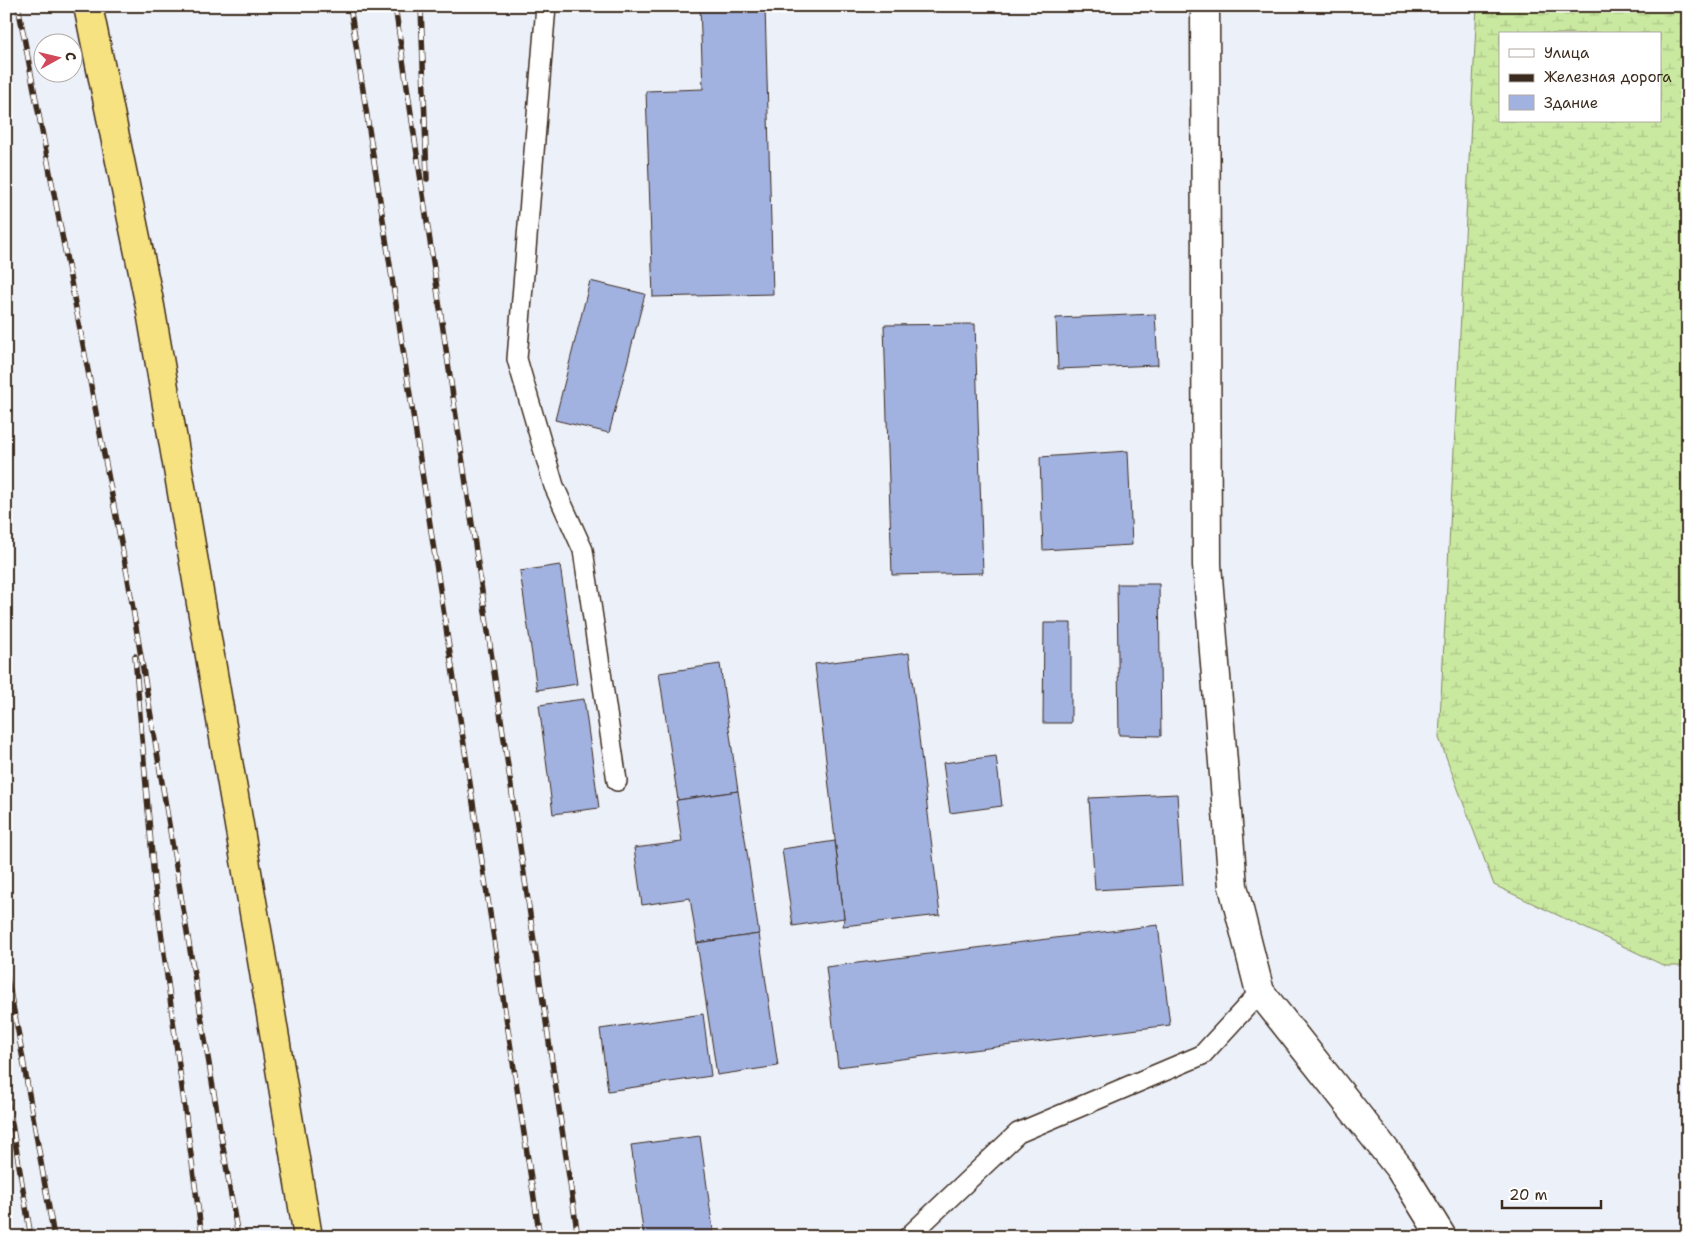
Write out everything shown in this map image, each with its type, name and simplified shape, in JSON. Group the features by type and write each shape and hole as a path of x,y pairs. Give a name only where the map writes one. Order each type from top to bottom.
{"highway":[{"path":"88,6 150,306 256,920 308,1237"}],"street":[{"path":"1206,6 1207,565 1233,886 1260,992 1400,1169 1442,1237"}],"lane":[{"path":"546,6 517,359 554,486 583,550 617,781"},
{"path":"908,1237 1018,1132 1202,1055 1260,992"}],"green space":[{"path":"1477,6 1688,6 1688,966 1665,966 1494,885 1439,738"}],"building":[{"path":"700,6 765,6 773,294 653,297 646,91 703,89"},
{"path":"590,281 645,294 609,433 555,420"},
{"path":"1155,314 1158,365 1058,369 1056,318"},
{"path":"975,324 983,573 892,575 884,325"},
{"path":"1128,451 1132,545 1043,550 1040,457"},
{"path":"560,565 577,684 537,690 520,571"},
{"path":"1117,584 1159,584 1161,736 1119,735"},
{"path":"1044,623 1071,623 1071,723 1043,723"},
{"path":"909,653 940,915 843,926 844,918 815,664"},
{"path":"720,664 738,791 678,800 659,673"},
{"path":"584,699 599,808 553,814 539,705"},
{"path":"996,756 1002,806 950,813 943,763"},
{"path":"738,791 759,934 697,943 690,898 642,905 634,848 682,842 676,801"},
{"path":"1177,794 1183,885 1095,890 1089,798"},
{"path":"835,841 844,918 793,926 782,849"},
{"path":"1158,925 1170,1025 838,1067 826,967"},
{"path":"759,934 778,1066 717,1075 697,943"},
{"path":"703,1014 711,1076 608,1091 600,1029"},
{"path":"700,1136 714,1237 644,1237 631,1145"}],"railway":[{"path":"18,6 128,579 238,1237"},
{"path":"350,6 540,1237"},
{"path":"395,6 578,1237"},
{"path":"421,6 427,179"},
{"path":"135,656 154,879 202,1237"},
{"path":"6,972 54,1237"},
{"path":"6,1088 31,1237"}]}
